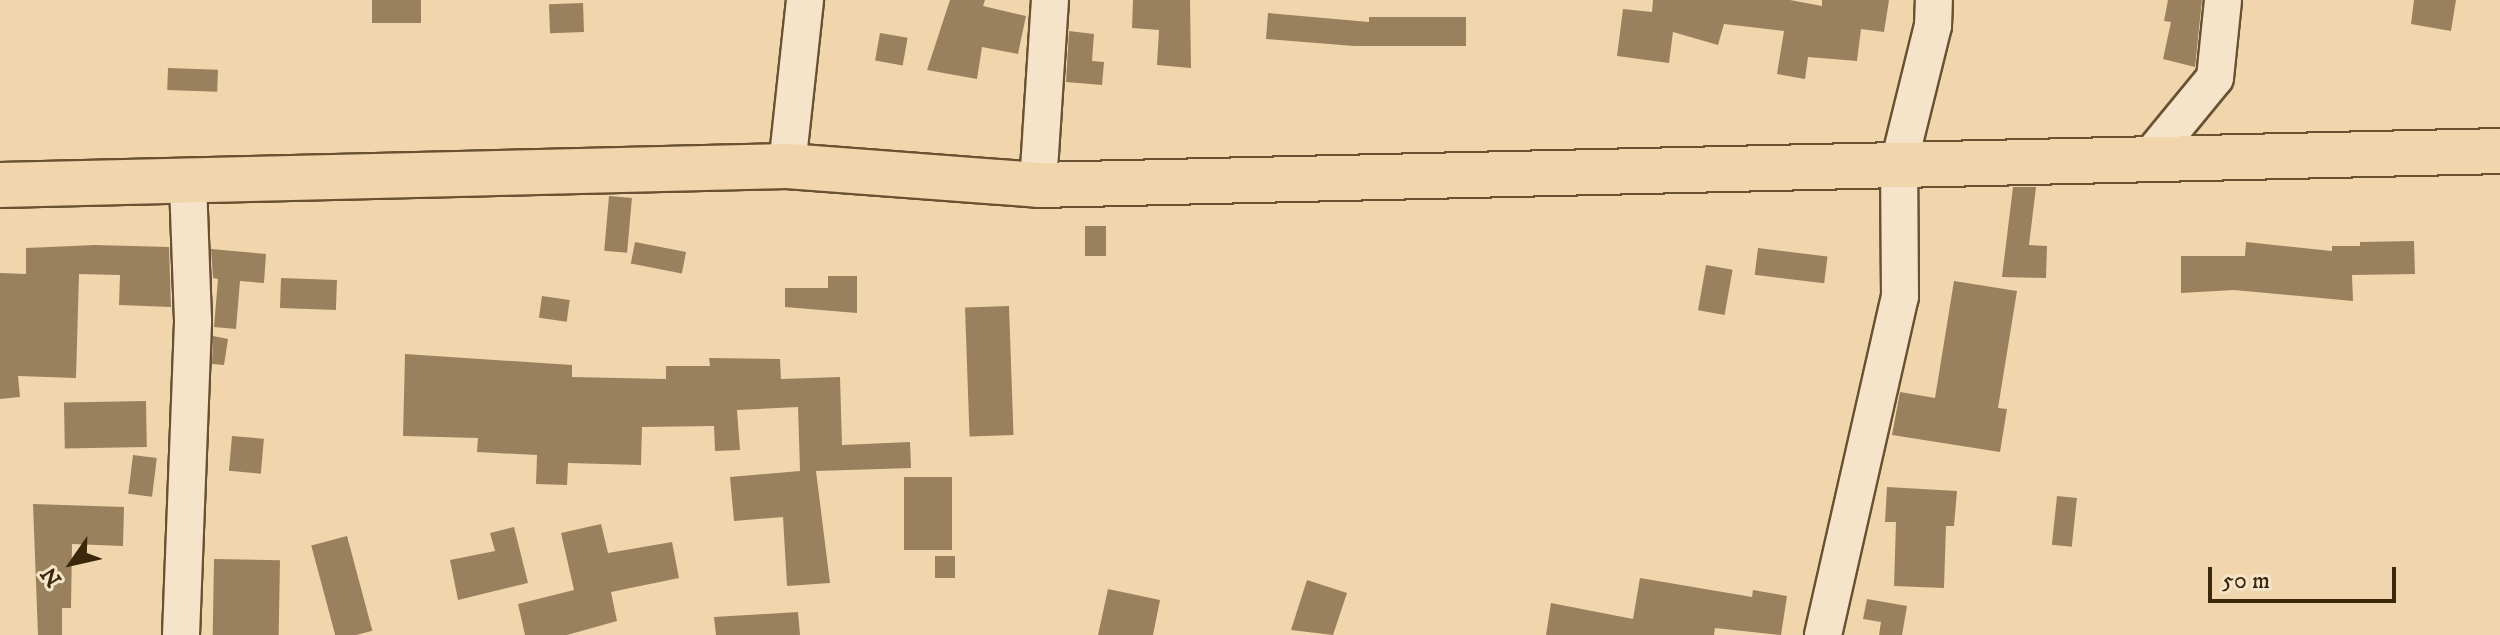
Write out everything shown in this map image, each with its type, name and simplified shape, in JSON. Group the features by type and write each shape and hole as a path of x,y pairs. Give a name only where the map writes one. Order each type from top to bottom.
{"main road":[{"path":"0,185 787,166 1038,185 2500,151"}],"street":[{"path":"787,166 805,0"},
{"path":"1038,185 1050,0"},
{"path":"1823,635 1900,297 1899,163 1933,26 1934,0"},
{"path":"2150,157 2215,78 2223,0"},
{"path":"181,635 193,320 188,181"}],"building":[{"path":"372,0 421,0 421,23 372,23"},
{"path":"950,0 985,0 983,6 1026,16 1018,54 982,47 977,79 927,70"},
{"path":"1133,0 1190,0 1191,68 1157,65 1159,30 1132,28"},
{"path":"1653,0 1790,0 1822,6 1822,0 1889,0 1884,32 1861,29 1857,61 1808,57 1805,79 1777,74 1784,31 1724,24 1718,45 1673,32 1669,63 1617,56 1623,9 1652,12"},
{"path":"2168,0 2202,0 2195,67 2163,59 2171,22 2164,21"},
{"path":"2414,0 2456,0 2451,31 2411,24"},
{"path":"583,3 584,32 550,33 549,4"},
{"path":"1268,13 1369,22 1369,17 1466,17 1466,46 1354,46 1266,39"},
{"path":"1069,31 1094,34 1092,61 1104,62 1102,85 1066,82"},
{"path":"880,33 908,38 903,65 875,61"},
{"path":"168,68 218,70 217,92 167,90"},
{"path":"2013,187 2036,187 2029,245 2047,246 2046,278 2002,277"},
{"path":"609,196 632,198 627,253 604,251"},
{"path":"1085,226 1106,226 1106,256 1085,256"},
{"path":"2414,241 2415,274 2352,275 2353,301 2234,290 2181,293 2181,256 2245,256 2246,242 2332,251 2332,246 2360,246 2360,242"},
{"path":"635,242 686,252 682,274 631,264"},
{"path":"95,245 169,247 171,307 119,305 120,275 79,274 76,378 18,376 20,397 0,399 0,273 26,274 26,248"},
{"path":"1758,248 1827,257 1824,283 1755,275"},
{"path":"211,249 266,254 264,283 240,281 236,329 214,327 218,279 213,278"},
{"path":"1706,265 1733,270 1725,315 1698,310"},
{"path":"828,276 857,276 857,313 785,307 785,288 828,288"},
{"path":"281,278 337,280 336,310 280,308"},
{"path":"1954,281 2017,291 1998,408 2007,409 2000,452 1892,435 1900,392 1935,398"},
{"path":"542,296 570,300 567,322 539,318"},
{"path":"1009,306 1014,435 970,436 965,308"},
{"path":"213,336 228,339 224,365 212,364"},
{"path":"405,354 572,365 572,377 666,379 666,366 710,366 709,358 780,359 781,379 840,377 842,445 910,442 911,468 816,471 830,583 787,586 783,517 734,521 730,477 800,471 798,407 737,410 740,450 715,451 714,426 642,427 641,465 568,463 567,485 536,484 537,455 477,452 478,438 403,436"},
{"path":"146,401 147,447 65,448 64,402"},
{"path":"232,436 264,439 261,474 229,471"},
{"path":"133,455 157,458 152,497 128,494"},
{"path":"904,477 952,477 952,550 904,550"},
{"path":"1887,487 1957,491 1954,526 1946,526 1944,588 1894,586 1896,522 1885,522"},
{"path":"2057,496 2077,498 2072,547 2052,545"},
{"path":"33,504 124,507 123,546 72,544 71,608 62,608 62,635 38,635"},
{"path":"601,524 608,553 672,542 679,578 611,592 617,621 567,635 525,635 518,604 574,590 561,533"},
{"path":"514,527 528,583 458,600 450,560 495,551 490,533"},
{"path":"347,536 372,631 356,635 335,635 311,546"},
{"path":"935,556 955,556 955,578 935,578"},
{"path":"214,559 280,560 279,635 213,635"},
{"path":"1640,578 1752,597 1753,590 1787,596 1781,635 1715,628 1714,635 1546,635 1551,603 1633,619"},
{"path":"1307,580 1347,593 1333,635 1291,630"},
{"path":"1108,589 1160,600 1153,635 1098,635"},
{"path":"1867,599 1907,606 1902,635 1879,635 1881,622 1863,619"},
{"path":"798,612 800,635 716,635 714,617"}]}
